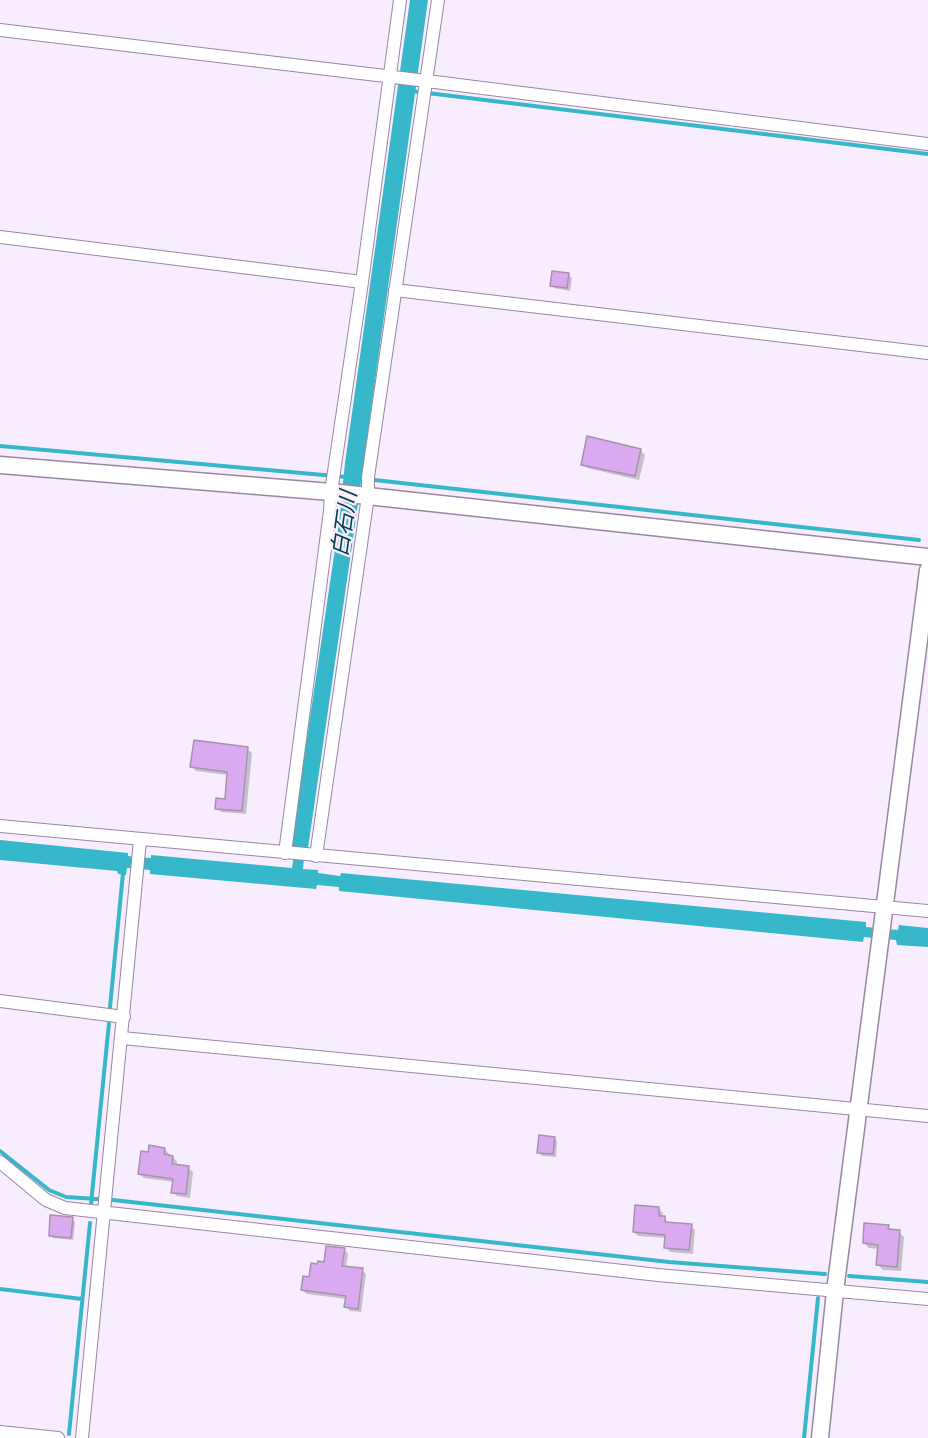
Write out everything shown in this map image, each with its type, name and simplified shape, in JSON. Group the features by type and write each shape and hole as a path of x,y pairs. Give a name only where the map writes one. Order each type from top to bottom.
{"street":[{"path":"287,853 333,484 400,0"},
{"path":"312,856 438,0"},
{"path":"0,30 391,77 426,87 928,144"},
{"path":"0,237 362,282"},
{"path":"395,290 928,353"},
{"path":"0,465 333,484 928,557"},
{"path":"820,1438 835,1291 928,570"},
{"path":"0,826 287,853 884,915 928,911"},
{"path":"82,1438 140,840"},
{"path":"0,1001 124,1017"},
{"path":"122,1038 928,1116"},
{"path":"0,1162 46,1200 65,1208 105,1204 658,1275 928,1299"},
{"path":"0,1432 58,1438"}],"water":[{"name":"白石川","path":"410,0 428,0 355,525 308,848 305,848 303,869 318,870 318,873 340,876 341,873 866,922 866,927 898,930 899,925 928,928 928,947 897,945 896,940 864,937 863,942 339,891 339,887 317,885 316,889 150,874 150,870 127,868 126,875 118,874 117,871 0,860 0,840 128,853 128,856 151,858 151,855 292,868 295,847 291,846 339,522 345,463"}],"building":[{"path":"552,271 569,273 567,288 550,286"},
{"path":"587,436 641,449 635,476 581,465"},
{"path":"194,740 248,747 242,811 215,809 216,798 225,799 227,772 190,767"},
{"path":"539,1135 555,1137 553,1154 537,1153"},
{"path":"149,1145 165,1148 164,1154 173,1156 172,1164 189,1166 186,1194 171,1193 173,1179 138,1174 141,1151 148,1152"},
{"path":"635,1205 659,1207 659,1216 665,1216 665,1222 692,1224 689,1250 664,1248 665,1235 633,1232"},
{"path":"50,1215 73,1217 71,1238 49,1236"},
{"path":"864,1223 889,1225 888,1229 900,1230 897,1267 876,1265 878,1245 863,1243"},
{"path":"326,1246 345,1248 342,1266 363,1268 358,1309 344,1307 346,1296 301,1290 303,1276 309,1277 311,1263 324,1262"}],"waterway":[{"path":"411,91 928,154"},
{"path":"0,446 346,477"},
{"path":"356,478 919,540"},
{"path":"110,1007 123,873"},
{"path":"91,1204 109,1023"},
{"path":"0,1151 49,1190 66,1197 113,1200 669,1262 825,1274"},
{"path":"69,1434 90,1223"},
{"path":"849,1276 928,1282"},
{"path":"0,1289 82,1299"},
{"path":"804,1438 818,1298"}]}
